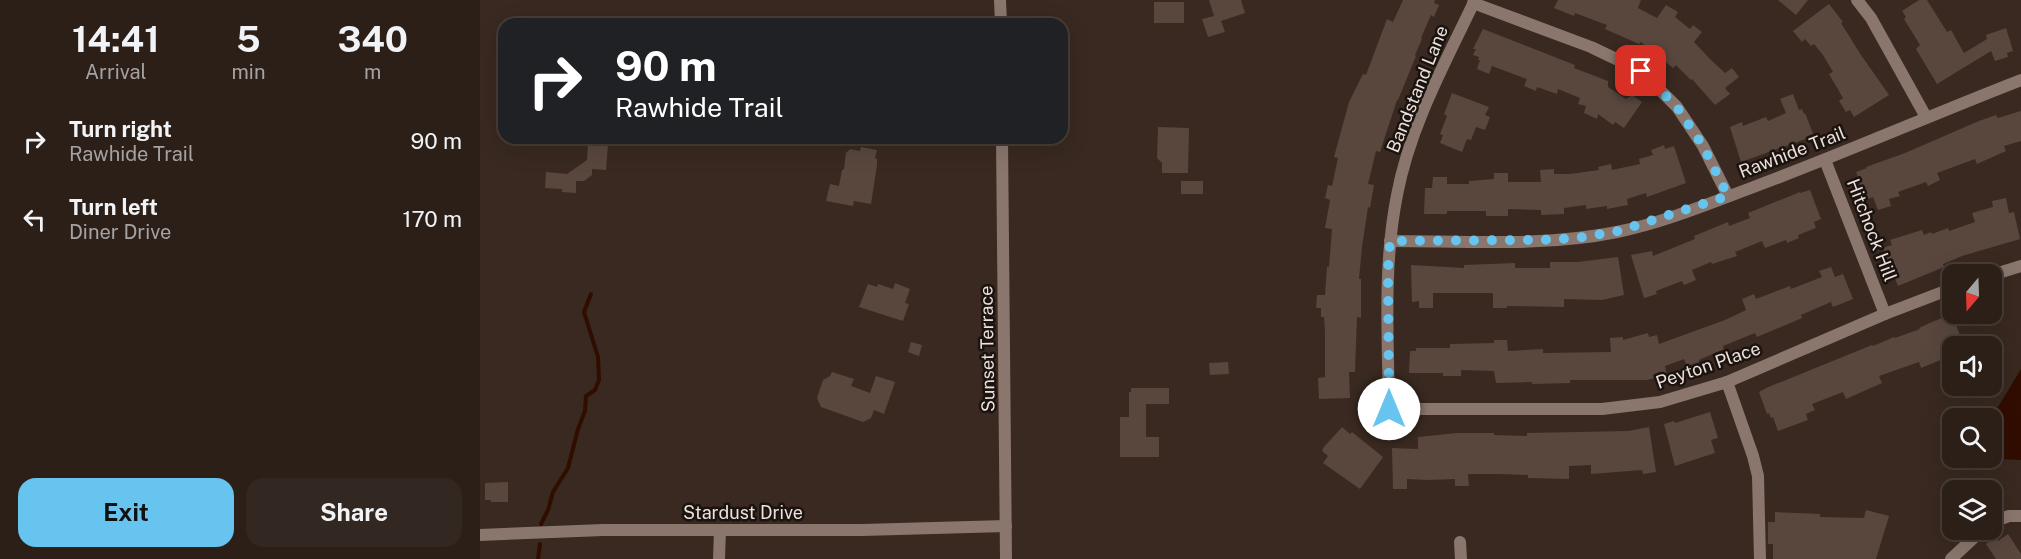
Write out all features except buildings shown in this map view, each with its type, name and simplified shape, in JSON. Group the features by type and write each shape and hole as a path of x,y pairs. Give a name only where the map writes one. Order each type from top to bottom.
{"street":[{"path":"1000,0 1001,18"},
{"path":"1857,0 1871,18 1926,117"},
{"path":"1474,1 1591,47 1641,71 1677,107 1703,146 1728,196"},
{"name":"Bandstand Lane","path":"1389,409 1388,270 1397,195 1413,137 1474,1"},
{"name":"Rawhide Trail","path":"1390,241 1539,240 1577,238 1619,231 1728,196 1825,160 2021,80"},
{"name":"Sunset Terrace","path":"1002,144 1006,559"},
{"name":"Hitchock Hill","path":"1825,160 1885,314"},
{"path":"2002,272 2021,266"},
{"name":"Peyton Place","path":"1389,409 1602,409 1660,402 1727,382 1885,314 1942,292"},
{"path":"1727,382 1758,476 1760,559"},
{"path":"2002,518 2021,516"},
{"name":"Stardust Drive","path":"480,534 603,530 862,530 1006,526"},
{"path":"719,559 720,530"},
{"path":"1951,559 1971,540"},
{"path":"1460,542 1461,559"}],"shaded area":[{"path":"2021,369 2021,460 2002,459 2002,408 1996,408"}],"waterway":[{"path":"541,524 553,492 568,468 585,411 586,396 595,390 599,380 598,357 584,312 591,294"},
{"path":"538,559 540,544"}],"route":[{"path":"1389,409 1388,270 1390,241 1577,238 1619,231 1728,196 1703,146 1677,107 1641,71"}]}
